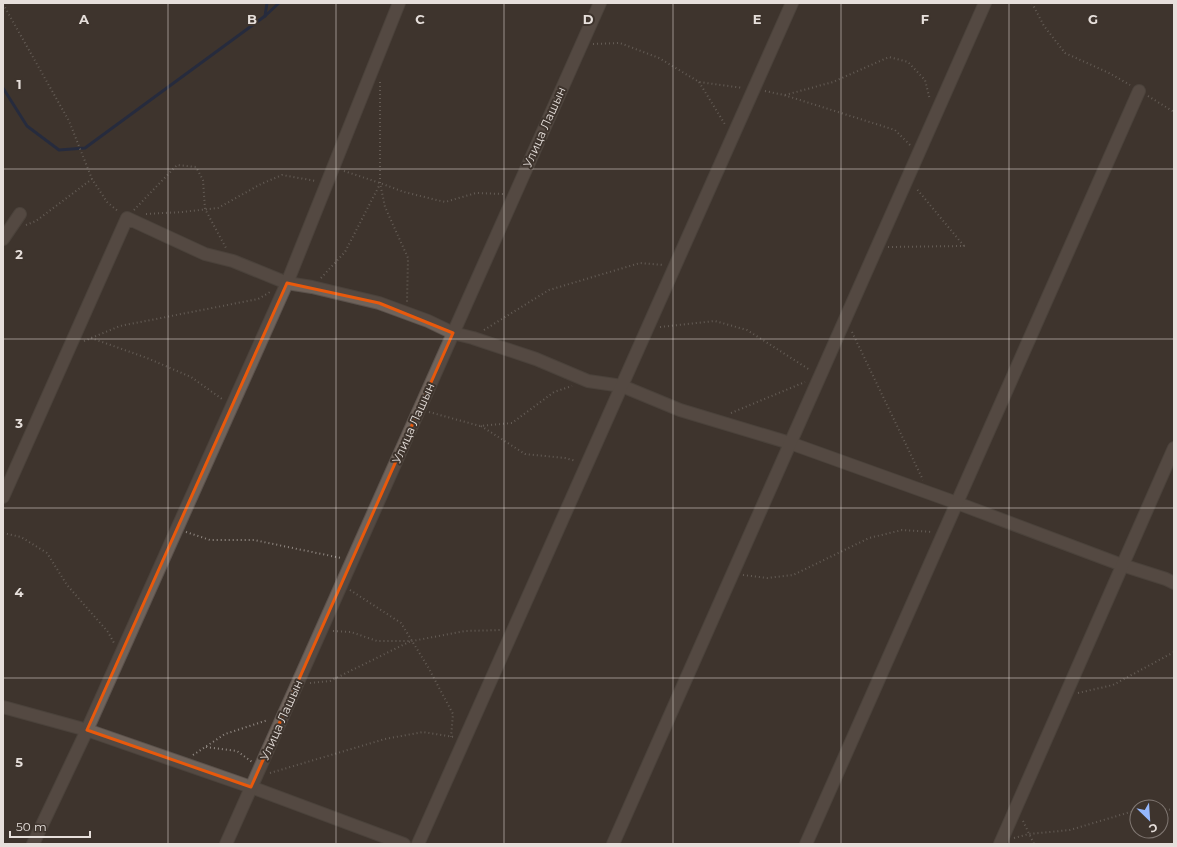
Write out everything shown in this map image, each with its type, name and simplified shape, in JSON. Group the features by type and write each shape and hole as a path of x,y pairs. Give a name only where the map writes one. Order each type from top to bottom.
{"street":[{"path":"33,844 87,730 287,283 332,167 399,3"},
{"name":"Улица Лашын","path":"226,844 600,3"},
{"path":"418,844 792,3"},
{"path":"614,844 985,3"},
{"path":"806,844 1139,91"},
{"path":"5,236 20,214"},
{"path":"3,497 127,218 205,254 233,261 287,283 312,287 379,303 428,320 453,333 473,338 536,359 588,381 622,386 680,410 790,443 1174,583"},
{"path":"1000,843 1174,448"},
{"path":"3,707 87,730 182,763 253,782 404,844"}],"path":[{"path":"1032,3 1044,26 1065,53 1109,73 1174,112"},
{"path":"3,4 69,120 92,179 106,202 127,218 177,165 196,167 203,180 205,209 233,261"},
{"path":"784,95 833,82 889,57 908,62 925,80 935,116"},
{"path":"380,80 380,183 385,207 408,258 406,313"},
{"path":"699,82 732,137"},
{"path":"332,167 404,192 445,202 476,193 514,195"},
{"path":"144,214 218,208 261,184 282,175 326,182"},
{"path":"877,247 964,246 907,178"},
{"path":"5,236 36,222 92,179"},
{"path":"312,287 345,252 380,183"},
{"path":"473,338 549,290 640,263 675,265"},
{"path":"70,347 120,326 258,299 287,283"},
{"path":"845,319 930,494"},
{"path":"647,328 715,321 747,330 820,376"},
{"path":"91,338 147,358 191,377 231,406"},
{"path":"716,420 820,376"},
{"path":"480,426 512,423 554,392 588,381"},
{"path":"419,410 480,426 525,454 565,458 587,464"},
{"path":"177,528 210,540 254,540 352,560"},
{"path":"733,573 766,578 793,575 869,538 902,530 944,533"},
{"path":"3,533 21,537 47,553 67,585 108,632 121,654"},
{"path":"341,584 401,623 428,666 453,714 451,737"},
{"path":"320,631 351,632 377,641 412,641 465,631 514,629"},
{"path":"297,684 330,681 412,641"},
{"path":"1065,696 1113,684 1174,652"},
{"path":"182,763 225,734 283,716"},
{"path":"206,747 237,751 251,761 253,782 384,739 423,732 465,739"},
{"path":"1016,808 1034,844"},
{"path":"1000,843 1029,834 1070,830 1129,812"}],"highlighted area":[{"path":"287,283 379,303 453,333 251,787 87,730"}],"waterway":[{"path":"265,16 267,3"},
{"path":"3,88 27,126 59,150 85,148 265,16 279,3"}]}
